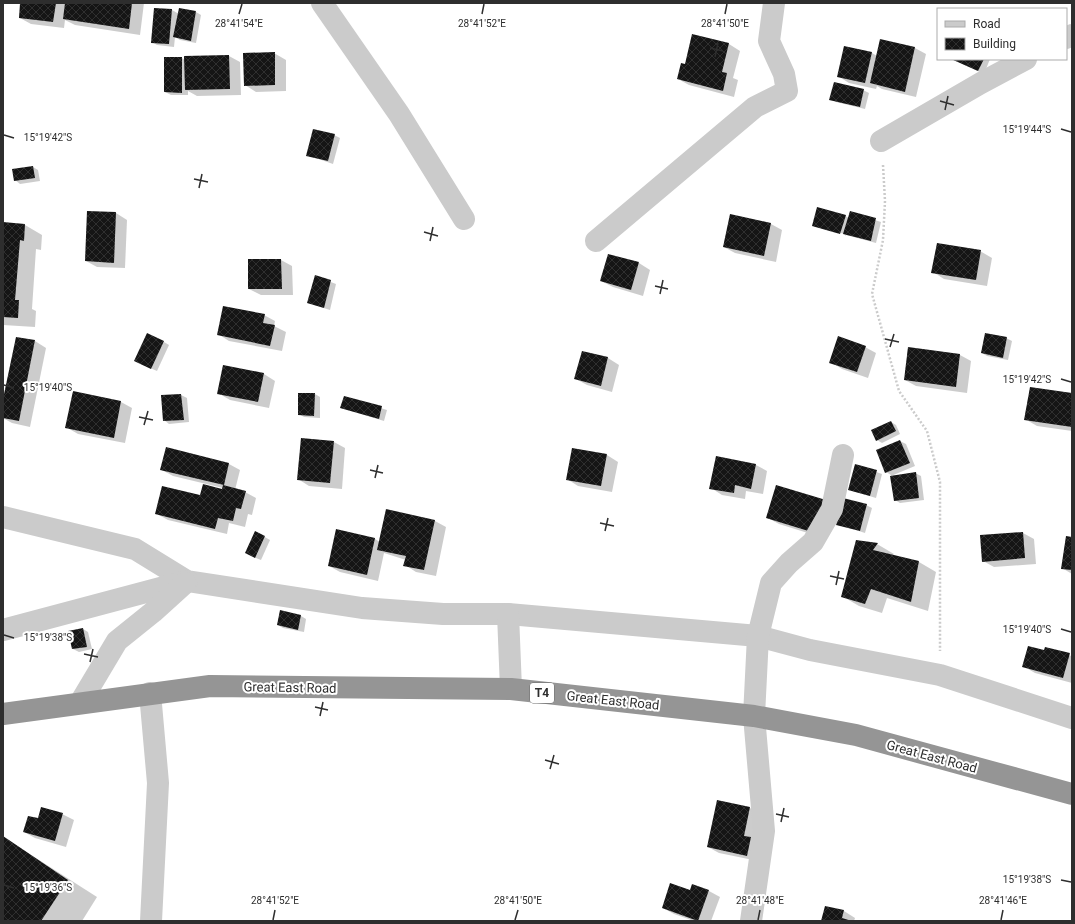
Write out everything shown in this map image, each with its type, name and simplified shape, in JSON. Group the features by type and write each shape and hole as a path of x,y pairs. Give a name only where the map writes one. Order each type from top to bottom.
{"highway":[{"name":"Great East Road","path":"3,714 210,686 511,689 754,716 856,735 1072,794"}],"street":[{"path":"322,3 399,114 464,219"},
{"path":"596,241 755,107 787,91 784,74 769,41 774,3"},
{"path":"882,141 981,83 1024,60"},
{"path":"752,921 764,831 754,716 758,636 771,583 789,563 813,542 832,510 843,455"},
{"path":"3,517 135,549 187,580 362,608 442,614 508,614 758,636 810,650 940,675 1072,718"},
{"path":"3,630 187,580"},
{"path":"80,704 117,641 153,612 187,580"},
{"path":"508,614 511,689"},
{"path":"150,693 158,783 151,921"}],"path":[{"path":"882,141 885,201 883,240 872,294 899,391 927,431 940,482 940,675"}],"building":[{"path":"20,3 56,3 53,22 19,18"},
{"path":"65,3 132,3 129,29 63,19"},
{"path":"154,8 172,9 169,44 151,43"},
{"path":"179,8 196,11 191,41 173,37"},
{"path":"692,34 729,43 722,72 727,73 723,91 677,79 681,63 685,64"},
{"path":"880,39 915,47 905,92 870,83"},
{"path":"844,46 872,52 865,83 837,77"},
{"path":"275,52 275,85 244,86 243,53"},
{"path":"229,55 230,89 185,90 184,56"},
{"path":"164,57 182,57 182,93 164,92"},
{"path":"953,60 984,60 978,71"},
{"path":"834,82 864,89 860,107 829,100"},
{"path":"313,129 335,134 328,161 306,156"},
{"path":"33,166 35,178 14,181 12,169"},
{"path":"817,207 846,215 840,234 812,226"},
{"path":"87,211 116,212 114,263 85,261"},
{"path":"850,211 876,218 871,241 843,234"},
{"path":"730,214 771,223 764,256 723,247"},
{"path":"3,222 25,224 24,241 20,240 15,300 19,300 18,318 3,317"},
{"path":"937,243 981,250 976,280 931,273"},
{"path":"608,254 639,262 631,290 600,281"},
{"path":"248,259 281,259 282,289 248,289"},
{"path":"315,275 331,280 324,308 307,303"},
{"path":"223,306 265,314 263,323 275,325 270,346 217,335"},
{"path":"147,333 164,341 151,369 134,361"},
{"path":"985,333 1007,337 1003,358 981,353"},
{"path":"838,336 866,346 857,372 829,363"},
{"path":"16,337 35,340 19,421 3,418 3,399"},
{"path":"908,347 960,354 956,387 904,380"},
{"path":"582,351 608,357 601,386 574,379"},
{"path":"223,365 264,373 258,402 217,394"},
{"path":"1030,387 1072,393 1072,427 1024,420"},
{"path":"73,391 121,401 114,438 65,428"},
{"path":"298,393 315,393 314,416 298,415"},
{"path":"181,394 184,420 163,421 161,395"},
{"path":"344,396 382,406 379,419 340,408"},
{"path":"891,421 896,431 876,441 871,430"},
{"path":"301,438 334,441 330,483 297,480"},
{"path":"900,440 910,463 885,473 876,450"},
{"path":"166,447 229,463 224,485 160,470"},
{"path":"572,448 607,454 601,486 566,480"},
{"path":"716,456 756,464 751,489 735,485 734,493 709,489"},
{"path":"855,464 877,470 870,496 848,490"},
{"path":"916,472 919,498 894,501 890,476"},
{"path":"203,484 222,489 223,485 246,491 241,509 236,508 233,521 218,518 215,529 155,514 162,486 200,495"},
{"path":"776,485 826,500 815,533 766,518"},
{"path":"843,498 867,504 860,531 836,525"},
{"path":"386,509 435,520 424,570 403,566 406,556 377,550"},
{"path":"336,529 375,538 367,575 328,566"},
{"path":"255,531 265,536 255,558 245,553"},
{"path":"1023,532 1025,558 982,562 980,535"},
{"path":"1066,536 1072,537 1072,570 1061,569"},
{"path":"856,540 878,543 873,550 919,561 911,602 871,589 865,604 841,597"},
{"path":"280,610 301,615 298,630 277,625"},
{"path":"83,628 87,647 72,649 68,631"},
{"path":"1028,646 1044,650 1045,647 1070,653 1063,678 1022,667"},
{"path":"717,800 750,807 744,836 751,837 747,856 707,847"},
{"path":"41,807 63,813 55,841 23,832 28,816 38,818"},
{"path":"3,836 68,880 41,921 3,921"},
{"path":"670,883 690,890 692,884 709,890 698,921 662,908"},
{"path":"825,906 844,910 842,918 852,921 821,921"}]}
